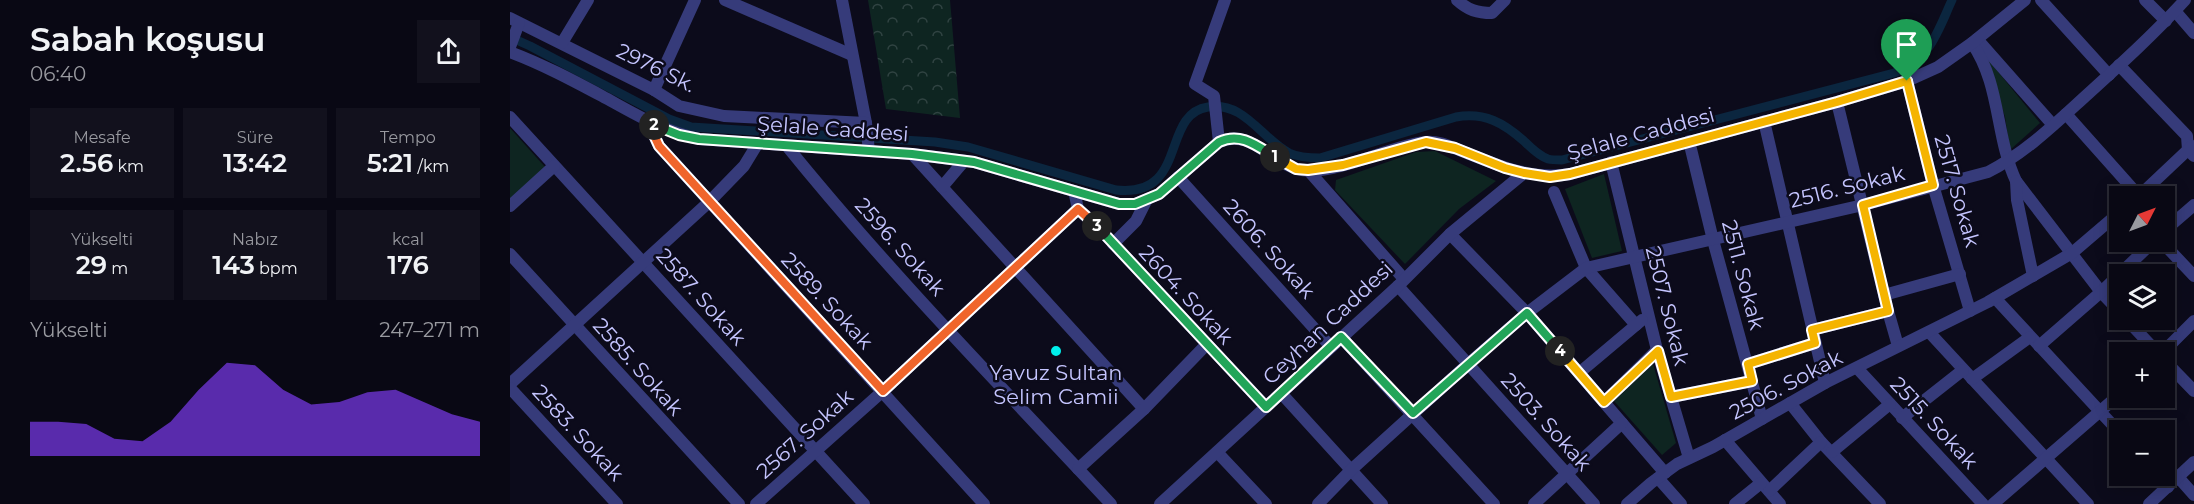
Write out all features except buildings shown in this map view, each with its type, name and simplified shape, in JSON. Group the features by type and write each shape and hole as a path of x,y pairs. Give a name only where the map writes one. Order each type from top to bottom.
{"street":[{"path":"562,43 588,0"},
{"path":"654,90 695,0"},
{"path":"725,0 852,55"},
{"path":"842,0 866,123 869,151"},
{"path":"1113,244 1136,221 1146,201 1159,194 1219,142 1214,96 1195,84 1225,0"},
{"path":"1457,0 1475,12 1483,13 1492,13 1505,0"},
{"name":"Şelale Caddesi","path":"1219,142 1230,137 1242,138 1296,169 1308,170 1343,165 1426,142 1455,148 1524,173 1550,177 1570,174 1907,81 1938,67 2025,0"},
{"path":"2040,0 2109,75"},
{"path":"2145,0 2166,21"},
{"name":"2516. Sokak","path":"1586,268 1635,259 1863,205 1988,172 2007,162 2053,126 2166,21 2185,0"},
{"path":"2175,11 2194,33"},
{"path":"511,47 515,23"},
{"name":"2976 Sk.","path":"515,23 562,43 654,90 679,106 724,116 866,123"},
{"path":"1974,41 2053,126"},
{"path":"1974,41 1983,59 1994,93 2007,162 2016,181 2109,300"},
{"name":"Şelale Caddesi","path":"511,47 648,122 679,135 699,139 912,154 964,161 1119,204 1146,201"},
{"path":"2119,65 2187,136 2192,150 2151,186"},
{"name":"2517. Sokak","path":"1907,81 1933,185 1970,311"},
{"name":"2515. Sokak","path":"1837,102 1898,346"},
{"path":"2066,114 2130,186"},
{"name":"2587. Sokak","path":"510,117 864,504"},
{"path":"1764,121 1825,383"},
{"name":"2589. Sokak","path":"648,122 659,146 984,504"},
{"name":"2511. Sokak","path":"1689,141 1713,240 1762,419"},
{"path":"510,386 709,202 744,166 759,143"},
{"name":"2596. Sokak","path":"786,145 820,188 1110,504"},
{"path":"912,154 1144,409"},
{"path":"942,187 964,161"},
{"name":"2507. Sokak","path":"1611,162 1658,351 1689,458"},
{"path":"510,206 554,166"},
{"name":"2503. Sokak","path":"1308,170 1468,364 1594,504"},
{"name":"Ceyhan Caddesi","path":"1163,503 1450,234 1524,173"},
{"name":"2606. Sokak","path":"1178,177 1331,348"},
{"path":"2016,181 2017,200 2033,276"},
{"path":"1074,191 1078,209"},
{"path":"1554,192 1586,268 1636,325"},
{"path":"2175,221 2194,205"},
{"name":"2567. Sokak","path":"756,504 883,391 1078,209"},
{"name":"2604. Sokak","path":"1078,209 1266,407"},
{"name":"2506. Sokak","path":"1627,504 1689,458 1825,383 1970,311 2033,276 2072,253 2109,221"},
{"path":"1450,234 1527,313 1622,423 1681,504"},
{"path":"1902,418 1967,375 2035,342 2101,292 2143,252"},
{"path":"2171,252 2194,276"},
{"name":"2585. Sokak","path":"510,254 739,504"},
{"path":"1318,504 1351,470 1468,364 1527,313 1586,268"},
{"path":"1884,294 1960,274"},
{"path":"1995,298 2109,421"},
{"path":"1748,364 1814,336 1888,311"},
{"path":"1579,373 1649,313"},
{"path":"2173,342 2194,321"},
{"path":"2136,330 2148,342"},
{"path":"1929,332 2088,504"},
{"path":"1341,337 1494,504"},
{"path":"1078,469 1144,409 1206,345"},
{"path":"1604,402 1658,351"},
{"name":"2515. Sokak","path":"1857,368 1983,504"},
{"path":"2175,371 2194,391"},
{"path":"1671,397 1752,381"},
{"name":"2583. Sokak","path":"510,386 617,504"},
{"path":"1281,393 1382,504"},
{"path":"1790,403 1821,442 1880,504"},
{"path":"1993,504 2109,403"},
{"path":"1832,452 1890,404"},
{"path":"1534,504 1622,423"},
{"path":"1725,440 1780,504"},
{"path":"1735,504 1765,487 1821,442"},
{"path":"1217,452 1266,504"},
{"path":"2149,504 2194,462"},
{"path":"2178,477 2194,495"}],"green space":[{"path":"868,0 950,0 960,118 886,109"},
{"path":"1986,57 2040,123 2010,150 2005,117"},
{"path":"510,128 545,167 510,200"},
{"path":"1435,151 1496,181 1459,209 1405,264 1335,190 1336,180 1416,152"},
{"path":"1604,174 1622,251 1592,258 1565,189"},
{"path":"1653,364 1676,443 1662,455 1614,401"}],"waterway":[{"path":"510,37 669,119 691,127 935,142 968,147 1116,190 1139,189 1154,181 1165,169 1184,124 1193,113 1208,107 1221,107 1242,115 1289,153 1304,157 1320,158 1456,117 1476,116 1502,124 1541,156 1562,160 1894,73 1916,61 1924,53 1937,34 1952,0"}],"place":[{"name":"Yavuz Sultan Selim Camii","path":"1056,351"}],"route":[{"path":"1907,81 1933,185 1863,205 1888,311 1812,330 1815,343 1748,364 1752,381 1671,397 1658,351 1604,402 1527,313 1413,413 1341,337 1266,407 1096,225 1078,209 883,391 659,146 648,122 679,135 699,139 912,154 974,162 1119,204 1135,204 1159,194 1219,142 1230,137 1242,138 1296,169 1308,170 1343,165 1426,142 1455,148 1505,168 1550,177 1570,174 1907,81"}]}
